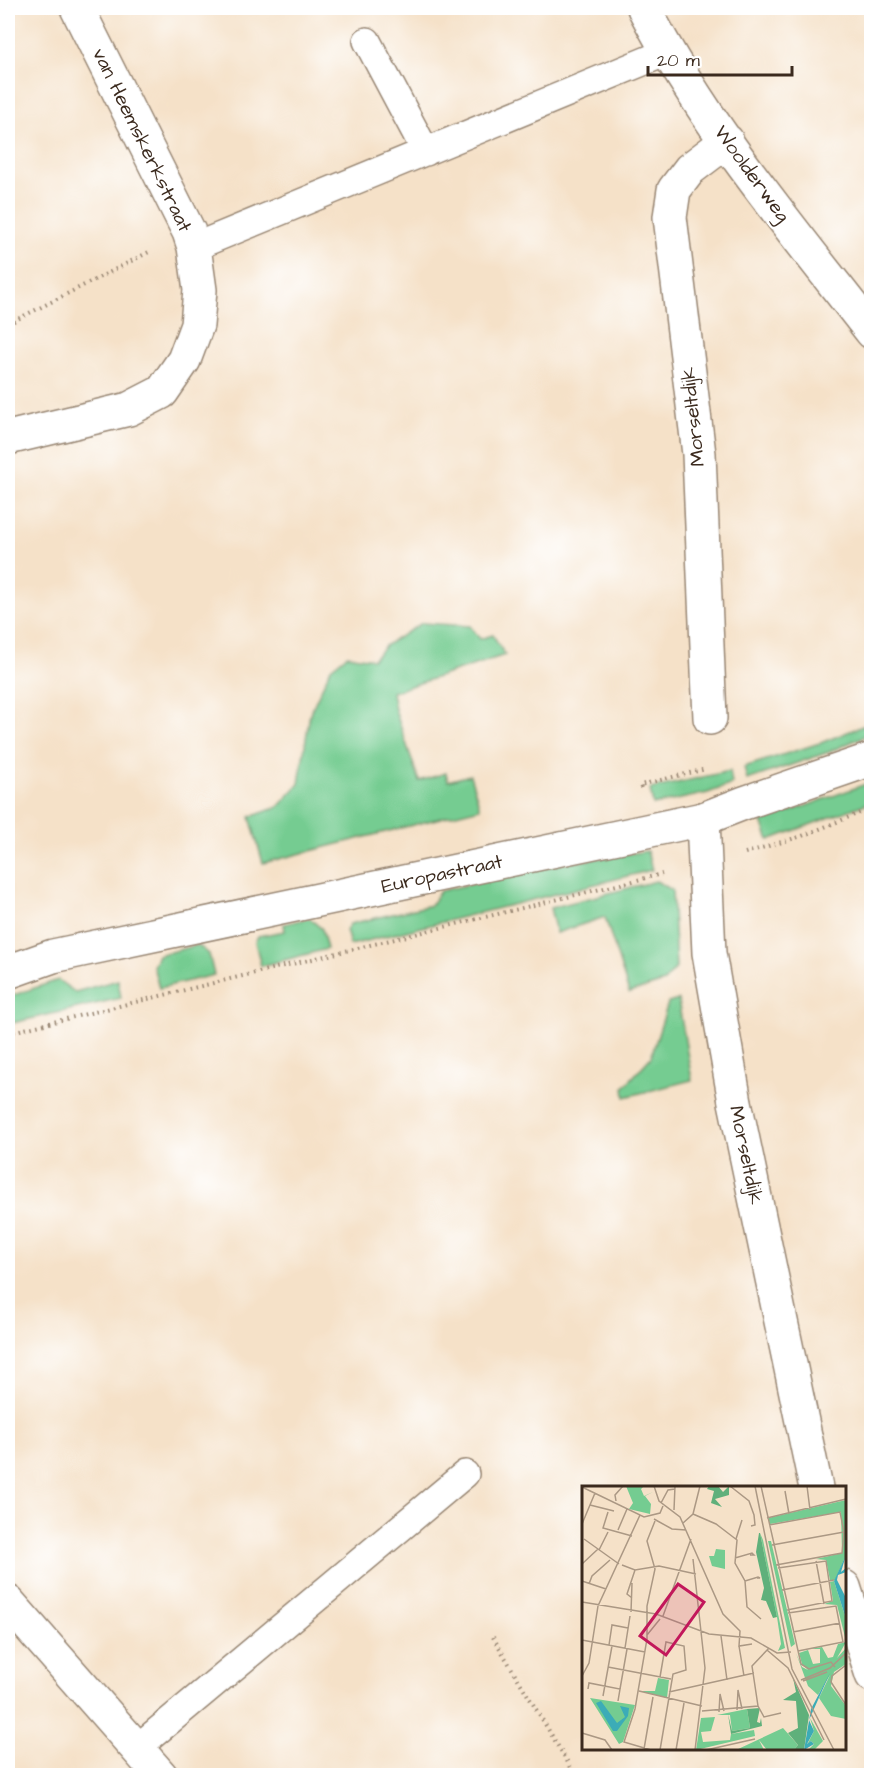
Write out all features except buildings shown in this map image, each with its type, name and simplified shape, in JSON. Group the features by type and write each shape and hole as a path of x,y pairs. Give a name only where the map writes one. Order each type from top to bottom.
{"street":[{"name":"van Heemskerkstraat","path":"8,438 129,409 162,392 184,360 197,325 200,290 191,239 78,8"},
{"name":"Woolderweg","path":"644,8 667,52 727,141 872,332"},
{"name":"Morseltdijk","path":"710,718 699,454 670,217 674,190 690,169 727,141"},
{"name":"Europastraat","path":"8,972 53,957 703,819 872,759"},
{"name":"Morseltdijk","path":"703,819 709,953 733,1091 816,1486"},
{"path":"846,1593 872,1675"},
{"path":"8,1602 161,1776"}],"lane":[{"path":"367,41 426,152"},
{"path":"191,239 426,152 667,52"},
{"path":"137,1748 465,1474"}],"path":[{"path":"8,324 191,239"},
{"path":"8,1033 705,864 802,836 872,808"},
{"path":"494,1637 576,1776"}],"green space":[{"path":"422,623 470,626 480,639 493,635 505,655 392,692 395,710 419,781 446,773 448,781 470,775 480,808 263,863 250,817 278,807 299,784 310,713 331,668 347,655 373,659 386,645"},
{"path":"865,725 869,734 829,752 747,780 744,767 823,742"},
{"path":"730,771 732,784 708,793 653,805 650,789"},
{"path":"871,782 871,802 769,840 762,822"},
{"path":"647,851 652,870 350,945 346,930 350,924 431,905 440,891 561,864"},
{"path":"656,881 672,890 676,968 664,982 629,993 605,917 556,933 550,908"},
{"path":"309,918 322,929 327,949 261,966 255,942 258,936 285,931 284,924"},
{"path":"198,945 209,954 214,975 159,988 153,966 158,955"},
{"path":"58,980 75,992 118,980 121,998 8,1024 8,997"},
{"path":"678,1000 692,1080 625,1097 624,1087 651,1057 668,1003"}]}
